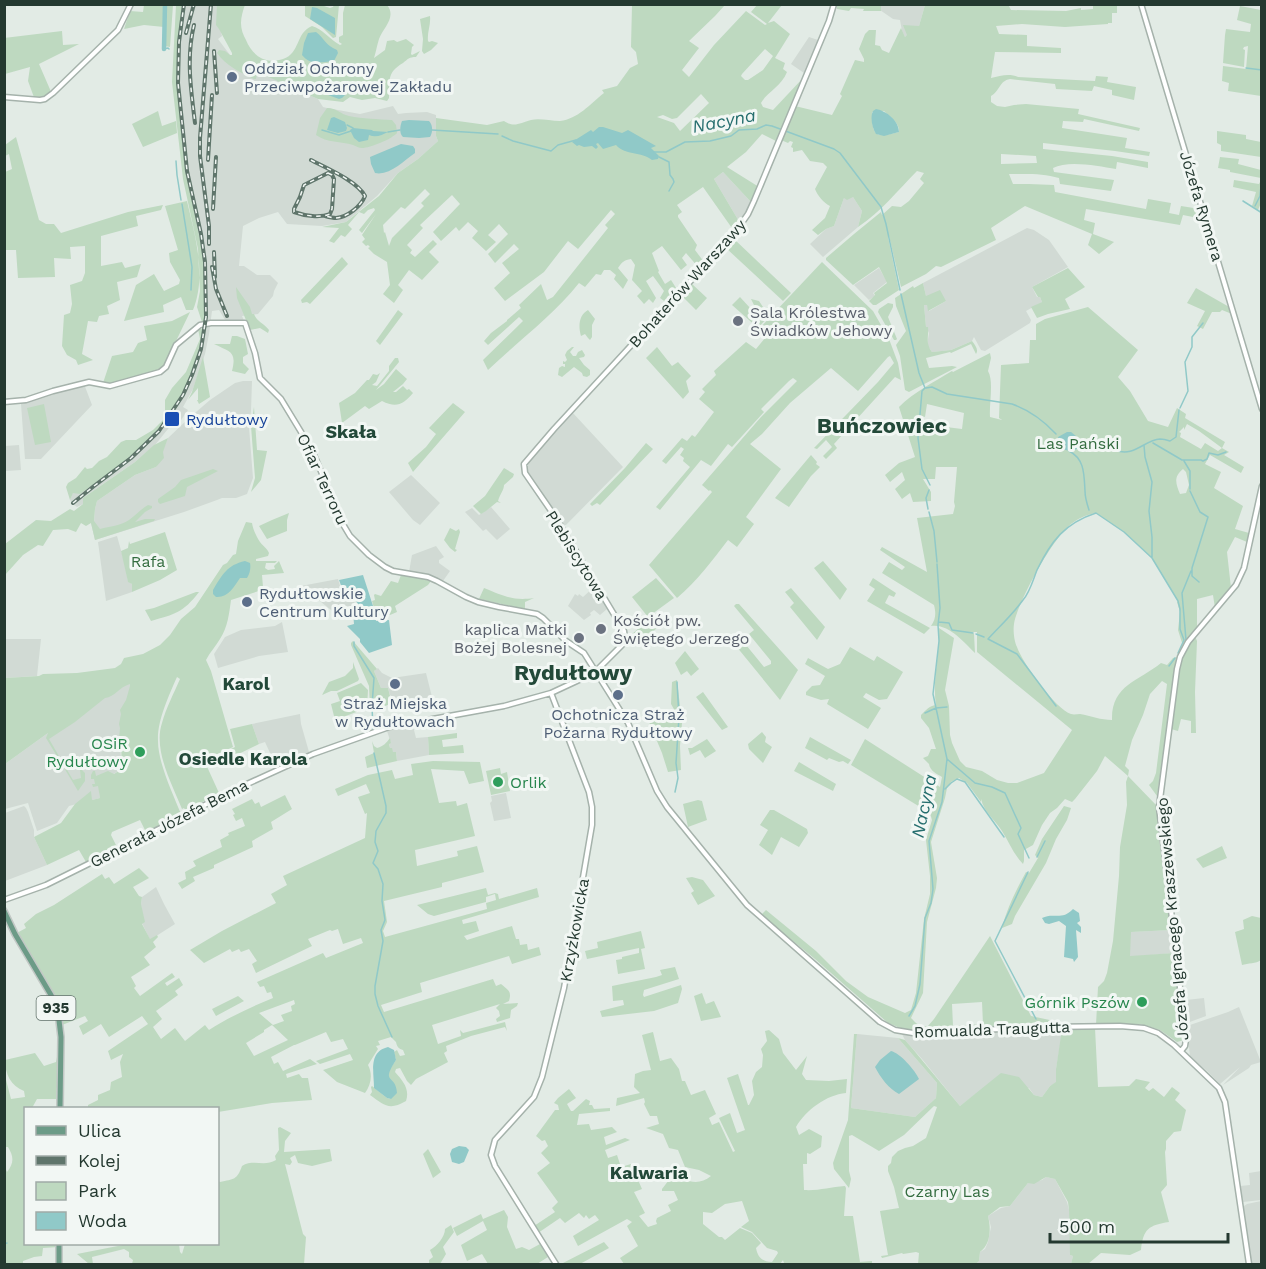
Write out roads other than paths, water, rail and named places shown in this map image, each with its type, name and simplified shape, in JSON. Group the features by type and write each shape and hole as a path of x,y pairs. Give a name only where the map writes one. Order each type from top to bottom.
{"main road":[{"name":"935","path":"4,911 5,919 51,995 58,1012 61,1037 60,1107"},
{"path":"59,1245 59,1264"}],"street":[{"path":"4,97 40,100 52,94 118,30 131,4"},
{"name":"Bohaterów Warszawy","path":"523,466 734,234 748,214 829,21 834,4"},
{"name":"Józefa Rymera","path":"1141,4 1262,409"},
{"name":"Ofiar Terroru","path":"4,402 25,400 88,382 115,386 159,372 165,367 179,343 200,325 245,323 255,352 260,378 283,402 314,453 346,530 374,560 393,571 437,580 478,602 537,614 566,641 584,653 596,671"},
{"name":"Plebiscytowa","path":"523,466 527,477 556,518 625,634 623,644 596,671"},
{"name":"Józefa Ignacego Kraszewskiego","path":"1181,1051 1186,1041 1185,1024 1160,807 1177,669 1180,656 1188,642 1239,579 1244,568 1262,486"},
{"name":"Generała Józefa Bema","path":"4,898 46,885 223,795 313,754 389,727 504,706 552,692 596,671"},
{"name":"Romualda Traugutta","path":"596,671 630,727 661,799 737,894 884,1025 901,1032 912,1033 1046,1027 1135,1027 1158,1033 1181,1051 1219,1088 1225,1101 1249,1264"},
{"name":"Krzyżkowicka","path":"552,692 589,792 592,807 591,828 564,988 542,1077 534,1097 495,1140 491,1155 495,1166 556,1264"}],"water":[{"path":"312,7 335,18 335,35 310,19"},
{"path":"316,32 327,44 337,50 334,61 312,62 302,55 308,33"},
{"path":"312,84 344,86 347,87 347,93 339,99 312,89"},
{"path":"876,109 892,117 899,132 884,136 876,134 873,129 872,113"},
{"path":"331,118 345,122 346,131 338,133 327,130"},
{"path":"409,120 429,121 432,129 430,137 403,137 400,131 401,123"},
{"path":"599,127 622,133 628,130 656,146 651,148 659,156 658,159 652,160 643,155 624,151 616,145 603,149 598,143 596,149 592,146 577,146 572,142"},
{"path":"353,128 388,132 377,136 369,135 368,140 359,142 350,130"},
{"path":"401,144 413,146 415,153 391,170 375,173 370,157"},
{"path":"1067,432 1076,436 1082,445 1072,451 1060,448 1058,437"},
{"path":"245,561 250,563 247,578 240,578 227,594 216,597 213,590 222,575 229,568"},
{"path":"363,575 376,621 389,620 392,645 369,653 360,639 347,626 354,624 353,613 358,610 359,606 351,593 342,588 339,580"},
{"path":"1073,909 1079,913 1080,921 1077,923 1081,927 1081,933 1076,930 1078,957 1074,962 1073,959 1064,957 1066,926 1059,921 1045,923 1042,918 1065,915"},
{"path":"388,1047 394,1050 396,1060 389,1073 397,1093 391,1099 374,1088 375,1058 377,1053"},
{"path":"891,1051 907,1062 919,1079 899,1094 885,1082 875,1067"},
{"path":"459,1146 469,1150 464,1162 459,1164 452,1162 450,1154 452,1149"}],"waterway":[{"name":"Nacyna","path":"164,49 165,4"},
{"name":"Nacyna","path":"164,49 169,49"},
{"path":"1246,68 1262,70"},
{"name":"Nacyna","path":"347,125 353,128"},
{"name":"Nacyna","path":"654,152 666,152 685,142 710,141 731,136 739,130 757,129 766,125 834,149 840,153 881,207 900,290"},
{"path":"322,130 339,135 351,131"},
{"name":"Nacyna","path":"388,132 400,130"},
{"name":"Nacyna","path":"432,130 498,134"},
{"name":"Nacyna","path":"502,136 551,151 558,145 576,140"},
{"path":"659,157 669,162 670,175 674,182 669,191"},
{"path":"176,161 181,200"},
{"path":"1255,206 1260,196 1261,186"},
{"path":"1243,201 1262,213"},
{"path":"182,204 192,267 191,290"},
{"name":"Nacyna","path":"901,294 919,373 925,388 922,391 918,438 922,469 930,485"},
{"path":"1180,408 1188,391 1185,362 1192,347 1192,337 1203,323"},
{"path":"926,388 932,387 947,394 1012,404 1036,416 1056,434"},
{"path":"1115,450 1128,452 1154,440 1170,441 1176,437 1179,410"},
{"path":"1153,443 1182,460 1203,461 1207,459 1209,453 1218,455 1226,452"},
{"path":"1082,445 1096,448"},
{"path":"1144,445 1152,482 1149,511 1152,557"},
{"path":"1069,451 1078,458 1083,468 1085,496 1089,510"},
{"path":"1184,461 1190,471 1190,489"},
{"name":"Nacyna","path":"928,509 926,498 929,490"},
{"path":"1190,491 1200,512 1208,517 1192,568 1192,576 1199,582"},
{"name":"Nacyna","path":"929,512 934,531 937,562"},
{"path":"1056,706 1017,654 988,639 1025,597 1042,560 1060,534 1085,517 1096,513 1124,532 1152,558 1178,601 1180,629 1184,640 1178,653"},
{"name":"Nacyna","path":"909,1016 915,1006 920,984 925,918 933,889 929,841 942,802 947,759 933,694 939,641 940,608 937,564"},
{"path":"1186,640 1182,593 1191,571"},
{"path":"939,622 949,623 952,630 973,633"},
{"path":"976,634 984,637"},
{"path":"354,642 354,646 374,678 373,730"},
{"path":"1169,666 1175,658"},
{"path":"675,792 678,778 676,763 679,717 677,682"},
{"name":"Nacyna","path":"925,713 936,708 947,707"},
{"path":"374,753 386,806 386,813 376,831 375,842 378,851 373,863 378,869 383,884 382,901 385,920 381,930 383,941 375,994 392,1037"},
{"path":"947,759 975,783 1005,793 1021,828 1018,834 1029,858"},
{"path":"945,789 957,779 965,782 1004,837"},
{"path":"1037,857 1045,841"},
{"path":"1028,872 995,941 1036,1019"}],"railway":[{"path":"73,503 131,458 159,431 183,395 201,349 206,317 205,262 187,171 178,83 179,42 184,4"},
{"path":"186,33 194,4"},
{"path":"209,244 200,138 211,4"},
{"path":"194,25 190,62 195,123"},
{"path":"214,51 217,93"},
{"path":"208,160 212,95"},
{"path":"213,209 216,157"},
{"path":"311,160 348,180 365,196 357,207 345,216 336,218 325,216"},
{"path":"328,173 334,179 330,214 312,216 294,212 304,185 328,173"},
{"path":"214,252 215,277"},
{"path":"212,267 216,289 227,316"}],"place":[{"name":"Oddział Ochrony Przeciwpożarowej Zakładu","path":"232,77"},
{"name":"Sala Królestwa Świadków Jehowy","path":"738,321"},
{"name":"Rydułtowy","path":"172,419"},
{"name":"Rydułtowskie Centrum Kultury","path":"247,602"},
{"name":"Kościół pw. Świętego Jerzego","path":"601,629"},
{"name":"kaplica Matki Bożej Bolesnej","path":"579,638"},
{"name":"Straż Miejska w Rydułtowach","path":"395,684"},
{"name":"Ochotnicza Straż Pożarna Rydułtowy","path":"618,695"},
{"name":"OSiR Rydułtowy","path":"140,752"},
{"name":"Orlik","path":"498,782"},
{"name":"Górnik Pszów","path":"1142,1002"}],"district":[{"name":"Buńczowiec","path":"882,425"},
{"name":"Skała","path":"351,432"},
{"name":"Rydułtowy","path":"573,672"},
{"name":"Karol","path":"246,684"},
{"name":"Osiedle Karola","path":"243,759"},
{"name":"Kalwaria","path":"649,1173"}],"park label":[{"name":"Las Pański","path":"1078,443"},
{"name":"Rafa","path":"148,561"},
{"name":"Czarny Las","path":"947,1191"}]}
